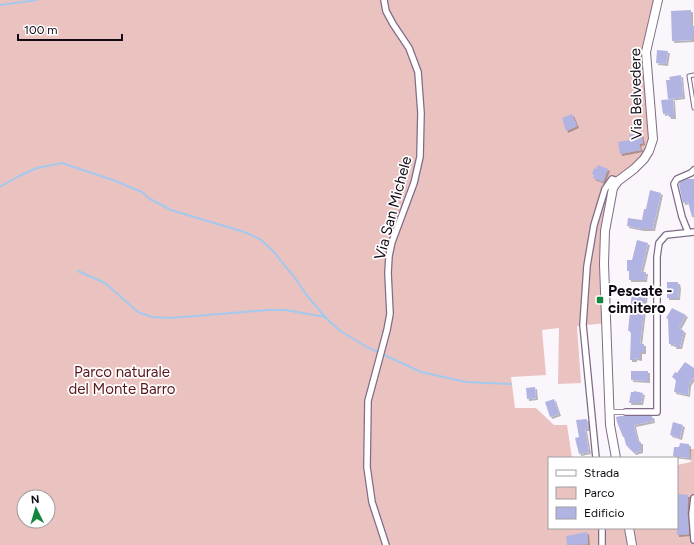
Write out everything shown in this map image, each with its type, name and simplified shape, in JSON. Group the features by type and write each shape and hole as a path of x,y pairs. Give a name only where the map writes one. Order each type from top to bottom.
{"main road":[{"name":"Via Belvedere","path":"618,181 644,159 649,151 653,139 646,52 658,0"},
{"path":"616,457 610,425 604,264 605,232 613,188 618,181"},
{"path":"628,529 632,545"}],"street":[{"name":"Via San Michele","path":"384,0 386,11 393,24 410,48 418,72 421,113 420,157 414,183 392,242 389,256 388,272 390,314 368,401 367,467 372,502 386,545"},
{"path":"610,412 658,412 657,257 659,243 666,235 691,232 682,217 674,184 677,179 691,173 694,170"},
{"path":"596,457 583,324 587,266 594,225 605,189 612,179 618,181"},
{"path":"694,498 692,514 694,540"},
{"path":"602,529 602,545"}],"lane":[{"path":"694,75 689,76 694,108"}],"green space":[{"name":"Parco naturale del Monte Barro","path":"0,0 655,0 653,9 651,58 652,150 620,184 614,195 608,218 607,323 577,326 581,383 558,384 559,328 542,330 546,375 511,377 515,408 536,408 554,425 567,425 572,457 548,457 548,529 678,529 678,465 691,462 690,449 694,449 694,545 0,545"}],"building":[{"path":"691,10 691,26 694,26 692,40 672,41 671,11"},
{"path":"657,50 668,51 666,64 656,63"},
{"path":"681,75 683,97 668,99 666,80 670,80 669,77"},
{"path":"673,99 674,117 669,117 668,113 663,114 661,100"},
{"path":"572,114 577,126 566,131 562,118"},
{"path":"641,133 643,143 639,144 641,150 620,154 618,142 630,140 629,135"},
{"path":"598,165 608,169 603,182 593,178 594,175 592,174 594,168 596,169"},
{"path":"687,179 694,179 694,217 692,217 688,202 683,203 679,185 680,182"},
{"path":"650,190 661,193 653,229 642,229 627,226 628,218 642,220"},
{"path":"637,240 648,243 641,272 646,272 645,280 629,280 627,260 632,260"},
{"path":"667,282 678,282 678,298 667,298"},
{"path":"632,291 646,292 640,344 644,344 644,352 640,352 640,359 635,358 635,360 630,360 631,331 628,331"},
{"path":"672,308 686,315 679,328 684,331 680,347 674,347 675,344 669,344 668,319 666,318"},
{"path":"685,362 694,368 694,377 689,384 688,395 674,392 676,380 672,377"},
{"path":"631,371 648,371 648,381 631,380"},
{"path":"535,387 536,398 527,399 526,388"},
{"path":"634,391 643,393 641,403 629,403 631,392"},
{"path":"554,399 559,414 550,417 545,402"},
{"path":"652,416 653,421 634,425 638,442 641,442 641,451 634,453 626,445 617,422 616,417"},
{"path":"587,419 588,429 585,429 589,452 579,454 575,438 579,437 576,420"},
{"path":"673,422 683,425 680,438 670,435"},
{"path":"680,443 689,444 689,458 673,456 674,447 679,447"},
{"path":"678,494 688,495 687,515 689,534 677,535"},
{"path":"587,532 588,544 567,545 566,536"}],"waterway":[{"path":"0,5 37,0"},
{"path":"0,187 37,168 62,163 113,180 142,192 150,199 171,210 244,232 260,239 273,251 326,318 339,330 367,347 421,372 466,382 511,384"},
{"path":"78,271 105,283 138,312 152,317 170,318 269,310 285,310 326,317"}],"place":[{"name":"Pescate - cimitero","path":"600,300"}]}
